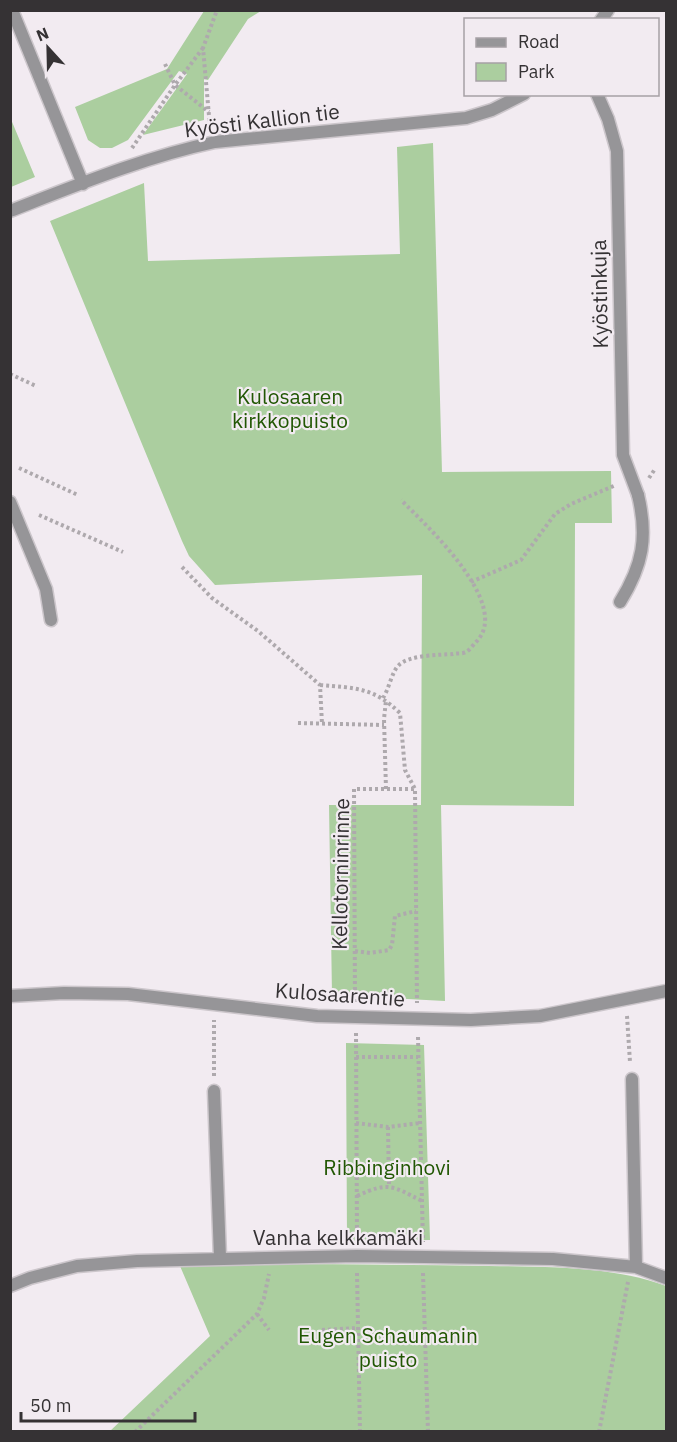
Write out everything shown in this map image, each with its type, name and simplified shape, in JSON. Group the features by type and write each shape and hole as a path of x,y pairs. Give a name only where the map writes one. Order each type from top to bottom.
{"street":[{"path":"12,10 83,184"},
{"name":"Kyösti Kallion tie","path":"10,211 166,154 215,142 466,118 492,110 520,96"},
{"name":"Kyöstinkuja","path":"598,96 608,119 617,151 623,455 638,495 644,520 644,540 634,581 620,602"},
{"path":"10,502 46,590 51,620"},
{"name":"Kulosaarentie","path":"10,996 105,993 317,1016 471,1020 540,1016 666,991"},
{"path":"632,1079 636,1267"},
{"path":"214,1091 220,1258"},
{"name":"Vanha kelkkamäki","path":"10,1286 30,1278 77,1266 220,1258 357,1256 553,1259 636,1267 666,1278"}],"path":[{"path":"129,167 132,146 204,48 217,10"},
{"path":"204,48 210,126 215,142"},
{"path":"165,64 175,85 209,112"},
{"path":"10,374 36,386"},
{"path":"19,468 78,495"},
{"path":"471,582 521,560 555,514 571,504 632,479"},
{"path":"386,789 384,698 398,665 408,660 466,653 483,635 486,617 483,603 471,582 429,527 401,500"},
{"path":"39,516 123,552"},
{"path":"182,567 212,598 258,631 320,686 357,688 384,698 400,713 405,770 415,789 417,1019"},
{"path":"320,686 322,724"},
{"path":"298,723 384,725"},
{"name":"Kellotorninrinne","path":"356,1018 354,789 415,789"},
{"path":"355,951 370,953 389,950 392,945 395,916 416,911"},
{"path":"623,1001 627,1018 632,1079"},
{"path":"214,1091 215,1004"},
{"path":"356,1035 360,1431"},
{"path":"418,1037 422,1224"},
{"path":"356,1057 418,1057"},
{"path":"356,1123 388,1127 420,1123"},
{"path":"388,1127 388,1185"},
{"path":"357,1196 371,1189 388,1185 422,1201"},
{"path":"423,1257 428,1431"},
{"path":"135,1431 257,1314 264,1299 273,1258"},
{"path":"599,1431 627,1283 636,1267"},
{"path":"257,1314 269,1330"},
{"path":"322,1330 358,1328"}],"green space":[{"path":"204,11 261,11 248,19 208,80 204,79 204,120 143,135 187,74 179,71 128,140 112,148 100,148 88,140 75,107 167,69"},
{"path":"10,117 35,177 11,187 10,187"},
{"name":"Kulosaaren kirkkopuisto","path":"433,143 442,472 611,471 612,523 575,523 574,806 441,805 445,1001 332,995 329,805 421,805 422,575 215,585 189,556 182,541 50,221 144,183 148,261 400,254 397,147"},
{"name":"Ribbinginhovi","path":"346,1043 424,1045 430,1240 347,1241"},
{"name":"Eugen Schaumanin puisto","path":"283,1264 556,1267 602,1271 646,1279 666,1286 666,1431 109,1432 210,1336 180,1266"}]}
